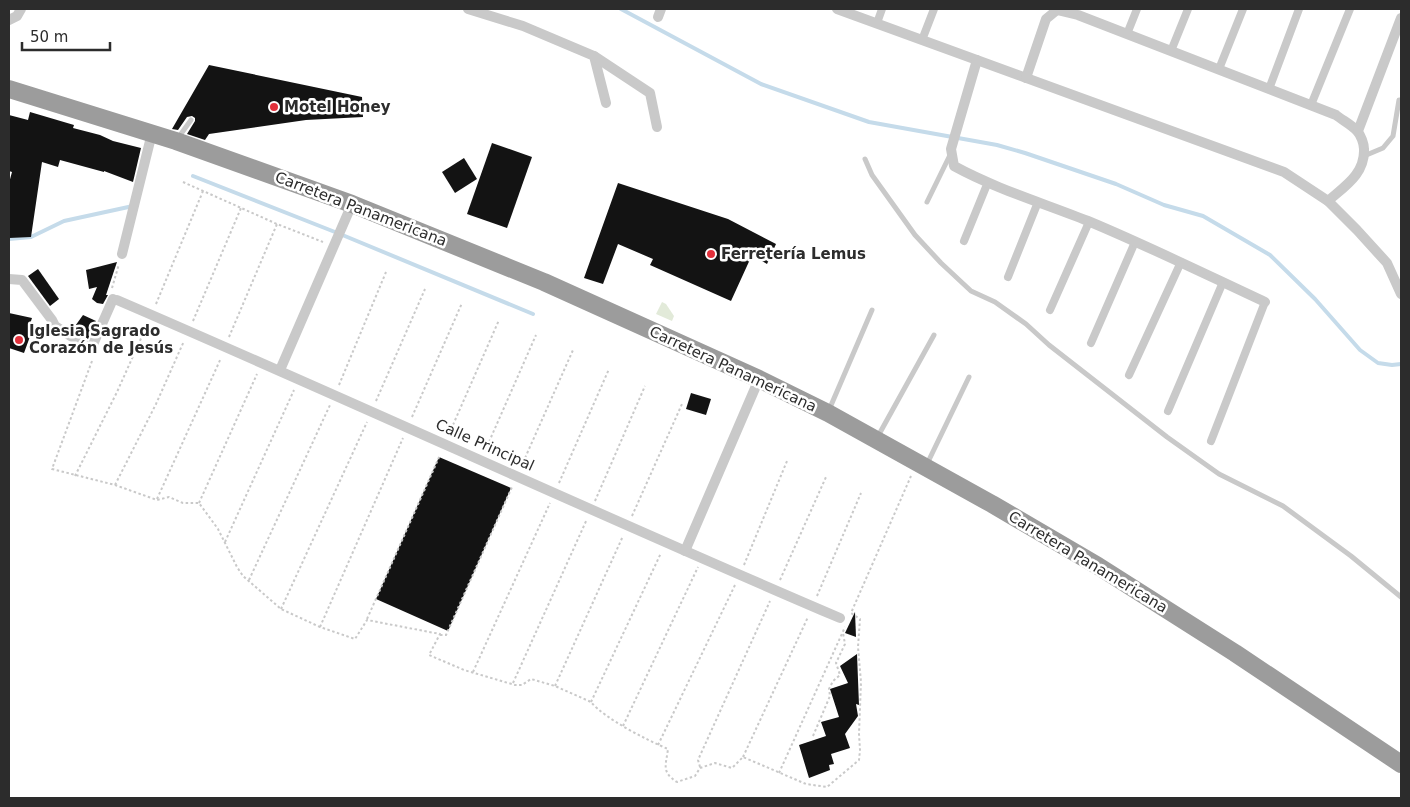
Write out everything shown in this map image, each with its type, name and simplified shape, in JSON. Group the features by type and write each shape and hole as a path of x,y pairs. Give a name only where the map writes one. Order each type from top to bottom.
{"highway":[{"name":"Carretera Panamericana","path":"9,89 176,141 352,204 544,282 759,379 828,413 992,504 1098,566 1235,653 1401,764"}],"street":[{"path":"9,20 17,16 21,9"},
{"path":"468,9 524,26 594,56 650,93 657,127"},
{"path":"837,9 1284,172 1328,201 1358,230 1387,263 1401,294"},
{"path":"877,23 882,9"},
{"path":"922,40 934,9"},
{"path":"1127,34 1137,9"},
{"path":"1170,51 1188,9"},
{"path":"1219,70 1243,9"},
{"path":"1269,88 1299,9"},
{"path":"1311,105 1350,9"},
{"path":"1026,78 1046,19 1057,10 1080,12 1127,34 1336,114 1358,132 1364,145 1364,156 1362,166 1356,176 1328,201"},
{"path":"1358,132 1401,18"},
{"path":"594,56 606,103"},
{"path":"977,60 951,150 954,166 1181,262 1266,302 1211,441"},
{"path":"122,254 152,133"},
{"path":"964,241 988,182"},
{"path":"1008,277 1038,202"},
{"path":"280,370 352,204"},
{"path":"1050,310 1089,222"},
{"path":"1091,343 1135,242"},
{"path":"1128,375 1181,262"},
{"path":"9,280 22,280 55,326 91,348 115,296"},
{"path":"1168,411 1222,282"},
{"name":"Calle Principal","path":"115,296 188,331 262,362 702,559 840,618"},
{"path":"685,551 759,379"}],"lane":[{"path":"1364,156 1383,148 1393,136 1399,100 1401,100"},
{"path":"176,141 191,120"},
{"path":"927,202 951,150"},
{"path":"865,159 872,175 915,235 941,263 971,290 995,302 1026,324 1049,346 1218,474 1284,506 1351,556 1401,597"},
{"path":"828,413 872,310"},
{"path":"876,440 934,335"},
{"path":"921,466 970,377"}],"path":[{"path":"183,182 277,224 334,246"},
{"path":"75,476 118,392 203,191"},
{"path":"114,485 156,404 241,208"},
{"path":"156,500 225,347 277,224"},
{"path":"115,296 112,288 122,254"},
{"path":"248,580 334,395 386,272"},
{"path":"281,609 424,289"},
{"path":"320,627 462,303"},
{"path":"199,503 218,529 237,567 248,580 281,609 320,627 355,639 367,620 499,320"},
{"path":"482,460 536,335"},
{"path":"91,348 93,359 52,470 114,485 156,500 169,497 183,503 199,503"},
{"path":"367,620 446,635 573,350"},
{"path":"199,503 262,362"},
{"path":"473,672 609,369"},
{"path":"225,542 300,379"},
{"path":"512,684 645,386"},
{"path":"555,686 682,404"},
{"path":"658,745 740,575 787,461"},
{"path":"742,757 806,784 827,788 858,760 860,750 861,682 858,647 860,620 851,613 921,466"},
{"path":"700,768 698,760 826,477"},
{"path":"440,634 429,655 473,672 512,684 522,685 531,679 555,686 591,702 594,707 623,726 668,749 665,769 670,777 678,782 695,776 700,768 715,763 732,768 742,757 813,606 862,493"},
{"path":"591,702 666,543"},
{"path":"623,726 702,559"},
{"path":"779,773 846,626 840,618"},
{"path":"813,736 830,696 829,688 840,675 836,663 845,644 842,633"}],"green space":[{"path":"662,302 666,304 674,316 672,321 656,314"}],"building":[{"name":"Motel Honey","path":"209,65 362,97 363,117 306,120 209,134 205,140 187,134 195,121 195,118 192,116 187,117 178,130 172,129"},
{"path":"30,112 74,125 73,128 100,135 113,141 141,148 133,182 104,171 60,160 58,167 42,162 31,237 9,238 9,183 12,172 9,171 9,115 28,120"},
{"path":"492,143 532,157 507,228 467,214"},
{"path":"464,158 477,179 455,193 442,172"},
{"path":"618,183 728,219 776,244 767,264 752,255 731,301 650,265 653,259 618,244 603,284 584,278"},
{"path":"117,262 106,295 108,295 103,304 97,303 92,299 97,287 89,289 86,270"},
{"path":"38,269 59,299 50,306 28,276"},
{"name":"Iglesia Sagrado Corazón de Jesús","path":"9,313 32,318 28,330 32,331 24,353 9,348"},
{"path":"83,315 96,321 88,339 73,329"},
{"path":"691,393 711,399 706,415 686,409"},
{"path":"439,457 511,488 448,631 376,599"},
{"path":"855,612 856,637 845,633"},
{"path":"857,654 859,705 856,704 858,716 845,734 850,748 831,754 834,764 829,765 830,770 809,778 799,745 826,736 821,722 839,717 830,689 848,683 840,666"}],"waterway":[{"path":"621,9 761,84 869,122 997,145 1025,153 1116,184 1164,205 1203,216 1270,255 1315,299 1360,350 1378,363 1401,364"},
{"path":"193,176 340,234 533,314"},
{"path":"9,239 31,237 64,221 133,206"}],"place":[{"name":"Motel Honey","path":"274,107"},
{"name":"Ferretería Lemus","path":"711,254"},
{"name":"Iglesia Sagrado Corazón de Jesús","path":"19,340"}]}
